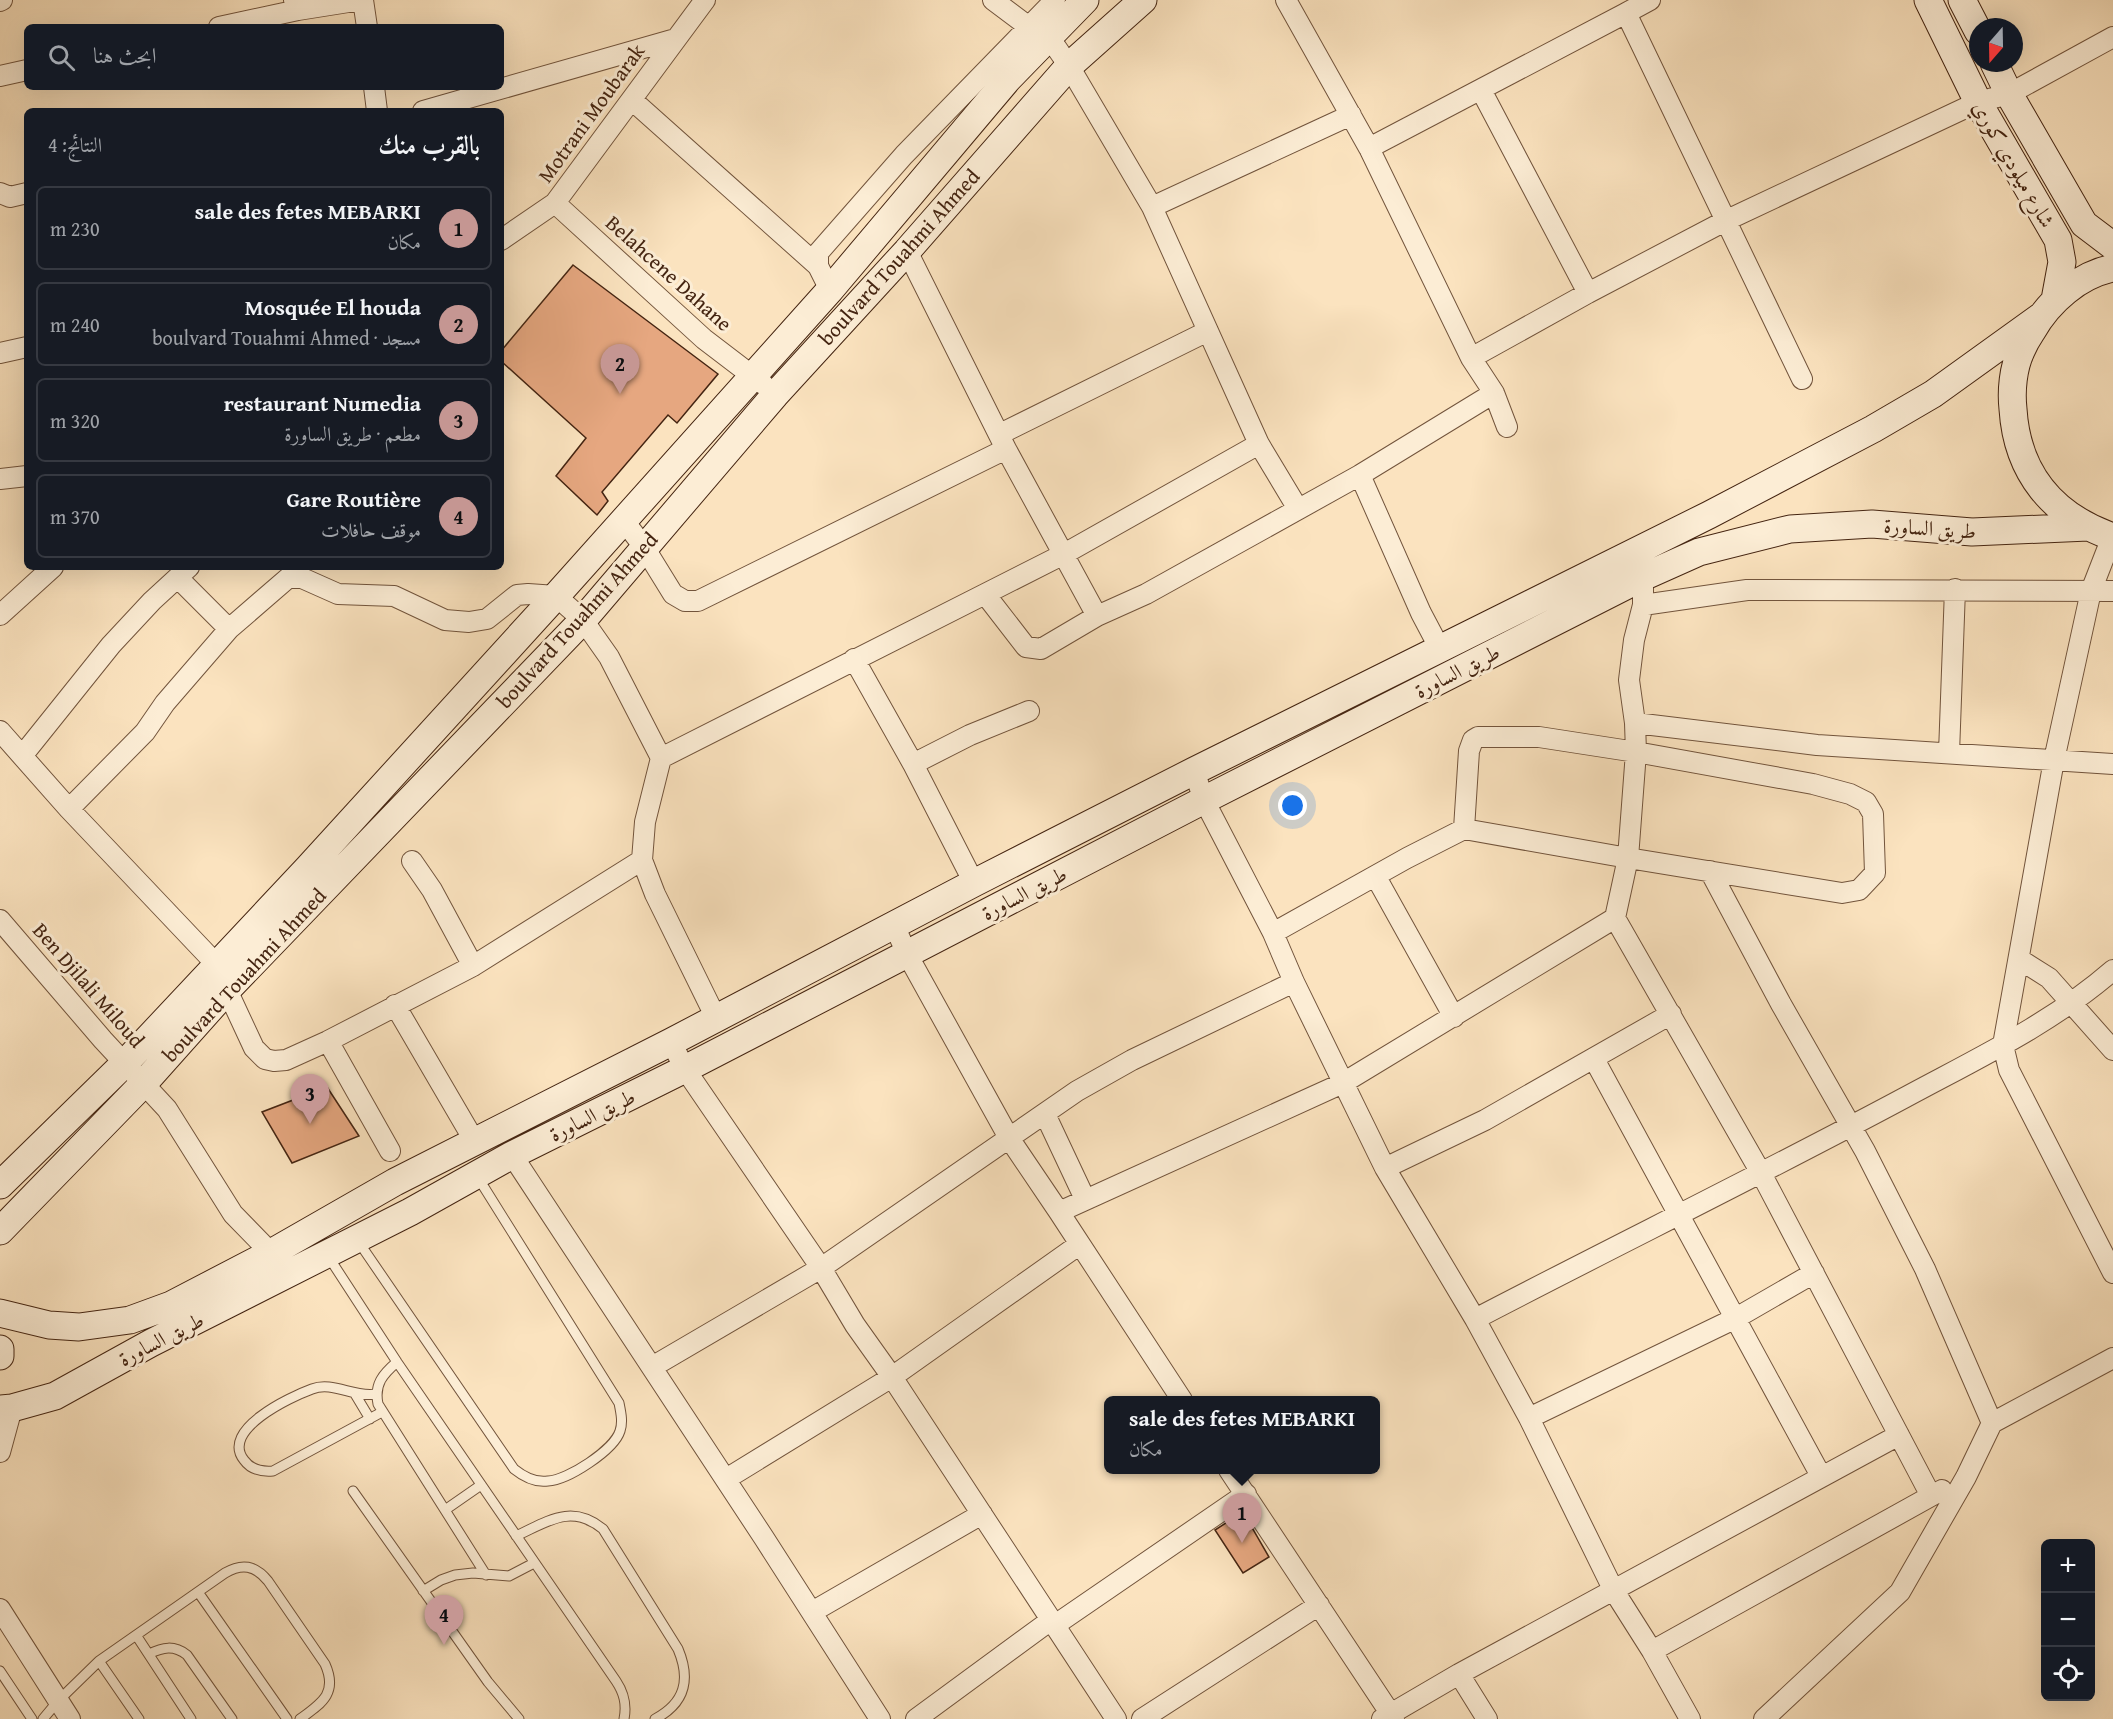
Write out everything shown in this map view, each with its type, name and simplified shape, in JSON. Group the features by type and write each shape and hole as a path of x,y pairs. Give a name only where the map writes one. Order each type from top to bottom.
{"main road":[{"name":"boulvard Touahmi Ahmed","path":"0,1185 124,1063 217,965 624,521 830,290 1008,79 1039,32 1086,0"},
{"name":"boulvard Touahmi Ahmed","path":"0,1231 144,1083 227,990 583,620 775,395 907,251 1069,66 1143,0"},
{"name":"شارع ميلودي كوري","path":"1928,0 1978,102 2058,240 2062,262 2048,308"},
{"path":"1962,0 1971,18"},
{"name":"شارع ميلودي كوري","path":"1998,72 2084,224 2113,246"},
{"name":"طريق الساورة","path":"0,1313 50,1325 79,1327 130,1320 171,1305 271,1253 396,1182 671,1042 974,883 1709,515 1874,429 1933,394 2080,282 2113,268"},
{"path":"2048,308 2020,352 2011,392 2014,433 2029,471 2055,504 2105,534"},
{"name":"طريق الساورة","path":"6,1408 55,1396 151,1343 410,1212 512,1155 685,1069 1204,800 1643,577 1699,552 1790,529 1872,524 1972,532 2105,534"},
{"path":"396,1182 410,1212"},
{"path":"146,1314 151,1343"},
{"path":"0,1349 0,1356"}],"street":[{"path":"230,24 296,5 362,0 366,24"},
{"name":"Motrani Moubarak","path":"504,238 555,203 705,0"},
{"path":"993,0 1039,32 1069,66 1152,207 1259,444 1298,509"},
{"path":"818,266 818,253 904,155 1039,32 1054,0"},
{"path":"1286,0 1369,148 1471,358 1494,393 1507,427"},
{"path":"1369,148 1650,0"},
{"path":"1626,13 1802,379"},
{"path":"1471,358 1725,221 1978,102 2009,94 2113,37"},
{"path":"504,88 675,39"},
{"path":"0,76 24,71"},
{"path":"374,90 377,108"},
{"path":"434,108 496,90"},
{"path":"1481,90 1588,293"},
{"path":"632,100 818,266 830,290"},
{"path":"1152,207 1351,115"},
{"path":"0,193 10,197 24,194"},
{"name":"Belahcene Dahane","path":"555,203 704,339 775,395"},
{"path":"907,251 1003,442 1096,616"},
{"path":"624,521 644,547 673,594 685,601 698,601 1003,442 1208,331"},
{"path":"0,352 24,348"},
{"path":"986,594 1026,647 1041,649 1096,616 1146,594 1360,475 1494,393"},
{"path":"661,758 1064,554 1259,444"},
{"path":"1360,475 1421,613 1440,649"},
{"path":"0,480 24,476"},
{"path":"2105,534 2054,760 2003,1045 2008,1070 2113,1273"},
{"path":"0,615 50,570"},
{"path":"22,756 111,645 183,572 228,629"},
{"path":"1643,577 1643,605 1634,640 1629,680 1635,723 1636,752 1628,858 1615,918 1761,1173 1931,1496"},
{"path":"69,808 145,732 165,703 228,629 288,578 302,578 338,594 394,596 445,620 469,622 487,619 518,596 534,594 556,596 583,620 609,657 661,758 647,813 642,860 655,894 716,1018"},
{"path":"1949,753 1955,589"},
{"path":"1643,605 1747,590 2113,591"},
{"path":"854,659 913,764 974,883"},
{"path":"913,764 970,735 1029,711"},
{"path":"1635,723 1816,745 2113,764"},
{"path":"0,731 217,965"},
{"path":"1273,933 1464,829 1842,893 1859,890 1875,873 1873,814 1866,802 1850,794 1813,784 1539,737 1478,737 1473,740 1469,751 1464,829"},
{"path":"1194,771 1204,800 1273,933 1294,982 1385,1168 1474,1319 1529,1419 1614,1591 1653,1651 1690,1719"},
{"path":"227,990 254,1048 265,1059 286,1060 328,1041 473,966 642,860"},
{"path":"412,861 432,890 473,966"},
{"path":"1710,871 1781,1004 1852,1127 1925,1269 1992,1423"},
{"path":"1376,877 1454,1017"},
{"path":"1059,1212 1343,1083 1615,918"},
{"name":"Ben Djilali Miloud","path":"0,920 103,1040 167,1109 233,1214 271,1253"},
{"path":"894,925 907,954 1009,1138 1179,1396"},
{"path":"2019,959 2049,978 2113,1050"},
{"path":"1474,1319 1852,1127 2003,1045 2071,1004 2113,970"},
{"path":"652,1367 821,1268 1077,1091 1132,1060 1294,982"},
{"path":"395,1005 475,1142"},
{"path":"1385,1168 1485,1120 1671,1014"},
{"path":"328,1041 390,1151"},
{"path":"671,1042 685,1069 821,1268 855,1324 1116,1719"},
{"path":"1594,1059 1821,1476"},
{"path":"1045,1114 1085,1199"},
{"path":"512,1155 726,1479 880,1719"},
{"path":"726,1479 892,1377 1080,1244"},
{"path":"1529,1419 1736,1318 1814,1274"},
{"path":"1764,1719 1900,1592 1966,1477 1992,1423 2113,1358"},
{"path":"0,1452 6,1408"},
{"path":"1232,1474 1319,1605 1389,1717 1458,1674 1899,1435"},
{"path":"1653,1651 1966,1477"},
{"path":"916,1719 1053,1622 1246,1494"},
{"path":"812,1612 982,1514"},
{"path":"1142,1719 1319,1605"},
{"path":"0,1609 70,1719"},
{"path":"1458,1674 1487,1719"}],"lane":[{"path":"356,1239 514,1469 535,1480 547,1482 558,1480 612,1444 620,1432 622,1418 619,1403 476,1175"},
{"path":"326,1254 397,1362 622,1690 625,1701 624,1719"},
{"path":"397,1362 381,1376 376,1394 382,1412 486,1575"},
{"path":"376,1394 355,1394 321,1387 294,1397 246,1427 238,1446 243,1460 256,1470 273,1471 382,1412"},
{"path":"355,1394 370,1419"},
{"path":"445,1510 481,1485"},
{"path":"353,1491 488,1682 519,1719"},
{"path":"516,1536 558,1517 570,1515 588,1519 603,1529 678,1649 684,1663 685,1678 682,1693 674,1706 655,1719"},
{"path":"423,1591 455,1575 473,1573 509,1575 534,1563"},
{"path":"43,1719 99,1661 234,1568 243,1566 262,1573 325,1664 329,1674 328,1694 322,1703 300,1719"},
{"path":"198,1592 287,1719"},
{"path":"136,1635 191,1719"},
{"path":"149,1654 169,1647 182,1651 232,1719"},
{"path":"99,1661 139,1719"},
{"path":"0,1671 32,1719"}],"building":[{"path":"573,265 718,374 677,423 668,415 602,492 608,501 597,515 556,476 586,438 504,364 504,347"},
{"path":"327,1087 359,1136 292,1163 262,1112"},
{"path":"1243,1512 1269,1557 1243,1573 1215,1530"}],"place":[{"name":"Mosquée El houda","path":"620,394"},
{"name":"restaurant Numedia","path":"310,1124"},
{"name":"sale des fetes MEBARKI","path":"1242,1543"},
{"name":"Gare Routière","path":"444,1645"}]}
